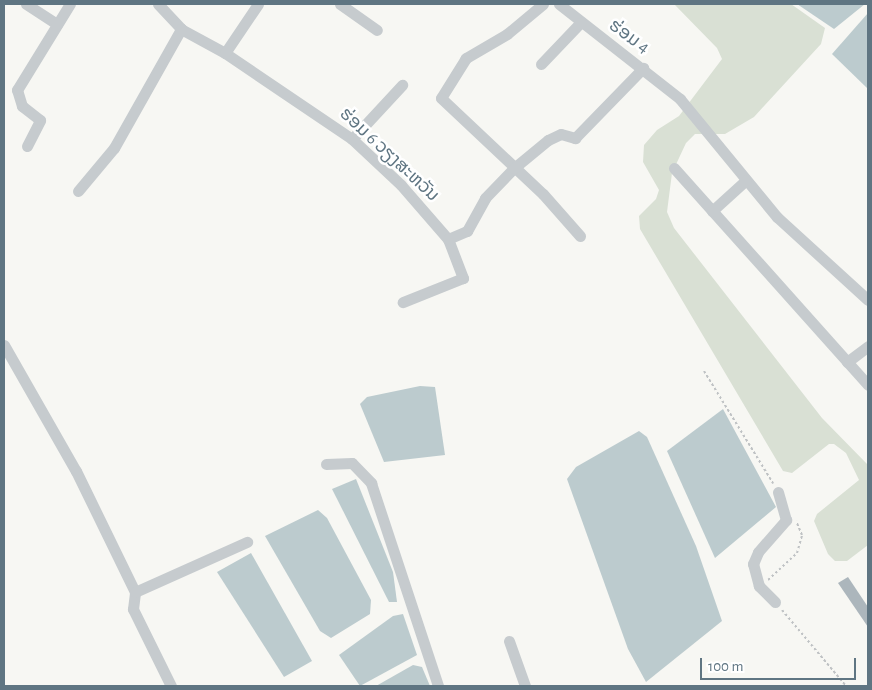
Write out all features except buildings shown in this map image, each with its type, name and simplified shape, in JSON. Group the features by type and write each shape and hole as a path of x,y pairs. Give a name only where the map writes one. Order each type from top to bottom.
{"street":[{"path":"26,4 57,24"},
{"path":"27,146 40,120 22,106 17,90 70,4"},
{"name":"ຮ່ອມ 6 ວຽງສະຫວັນ","path":"158,4 181,29 225,53 352,139 401,185 448,239 463,278 403,302"},
{"path":"225,53 258,4"},
{"path":"340,4 377,30"},
{"path":"543,4 507,34 466,58 441,98 514,168 580,236"},
{"name":"ຮ່ອມ 4","path":"559,4 580,23 643,68 680,99 745,181 777,217 868,300"},
{"path":"541,64 580,23"},
{"path":"78,191 114,148 181,29"},
{"path":"448,239 467,230 485,198 514,168 548,140 561,134 575,138 643,68"},
{"path":"352,139 402,85"},
{"path":"674,168 868,385"},
{"path":"712,211 745,181"},
{"path":"4,345 76,471 135,592 133,609 171,686"},
{"path":"847,362 868,346"},
{"path":"326,464 352,463 371,483 438,686"},
{"path":"775,602 759,586 753,564 758,552 786,520 778,492"},
{"path":"135,592 247,542"},
{"path":"509,640 525,686"}],"shaded area":[{"path":"674,4 791,4 825,28 821,44 754,117 725,134 695,134 686,143 672,173 667,212 674,228 822,418 868,465 868,545 847,561 835,561 828,554 814,521 817,514 859,480 846,453 834,444 829,444 792,473 783,471 640,229 639,216 656,199 659,190 643,162 644,145 657,130 679,116 722,59 717,48"},
{"path":"797,4 865,4 834,29"},
{"path":"868,13 868,89 832,54"},
{"path":"420,386 435,387 445,455 384,462 360,404 367,397"},
{"path":"723,409 776,507 715,558 667,451"},
{"path":"639,431 647,437 696,546 722,621 646,682 628,649 567,479 576,467"},
{"path":"356,479 393,572 397,602 389,602 332,489"},
{"path":"318,510 327,518 371,600 370,614 331,638 320,631 265,536"},
{"path":"251,553 312,661 284,677 217,572"},
{"path":"403,614 417,655 360,686 339,655 393,616"},
{"path":"413,665 422,667 430,686 376,686"}]}
